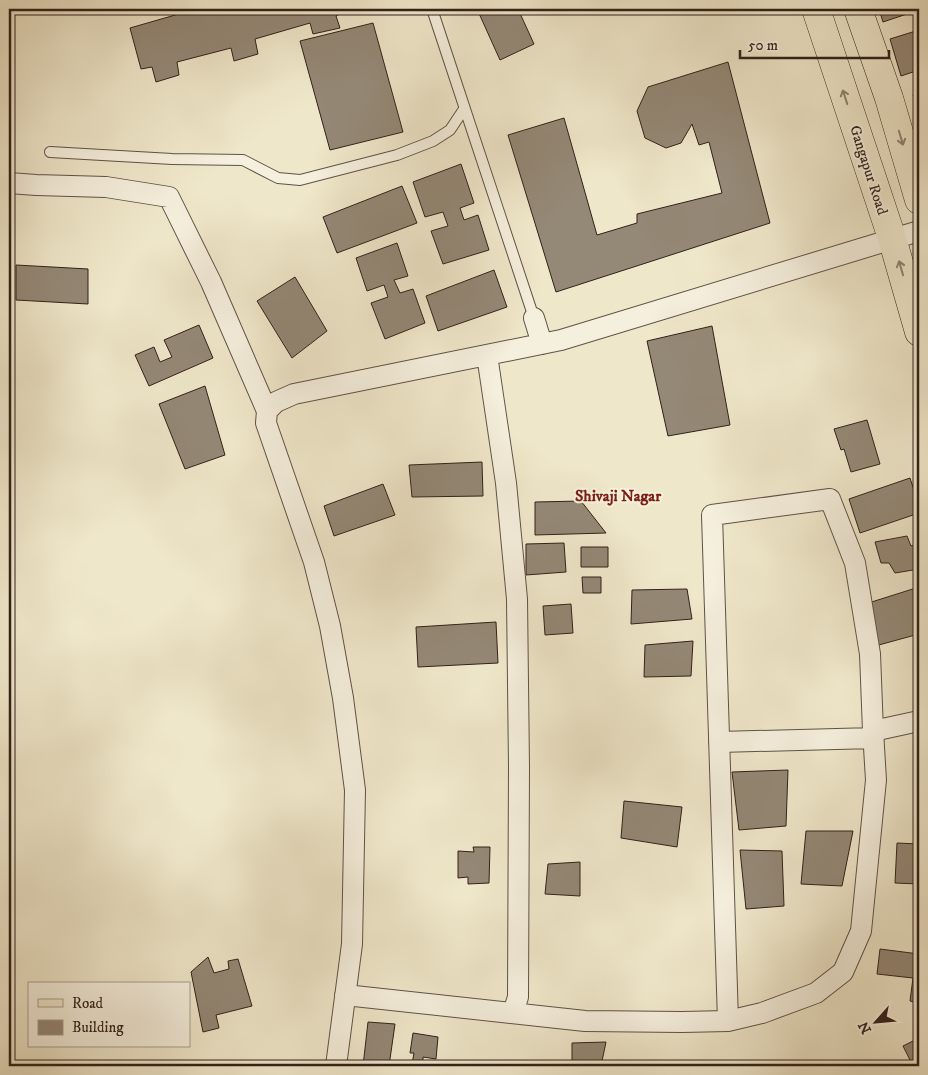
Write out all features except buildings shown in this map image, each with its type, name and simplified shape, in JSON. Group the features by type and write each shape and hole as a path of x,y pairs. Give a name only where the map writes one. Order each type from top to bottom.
{"main road":[{"name":"Gangapur Road","path":"816,9 892,238 919,332"},
{"path":"858,9 889,98 919,200"}],"street":[{"path":"9,184 106,186 169,198 210,282 267,411 266,423 314,562 330,626 343,698 355,790 352,944 336,1066"},
{"path":"267,411 276,402 294,394 561,340 919,230"},
{"path":"534,318 542,344"},
{"path":"487,355 506,483 517,599 519,767 518,996 513,1013"},
{"path":"345,996 584,1021 728,1021 762,1013 816,993 843,972 861,930 876,780 870,654 855,563 830,499 712,515 728,1021"},
{"path":"719,742 874,735 919,721"}],"lane":[{"path":"432,9 534,318"},
{"path":"50,152 172,159 243,160 278,178 300,180 397,155 433,141 450,130 464,109"}],"district":[{"name":"Shivaji Nagar","path":"618,495"}]}
